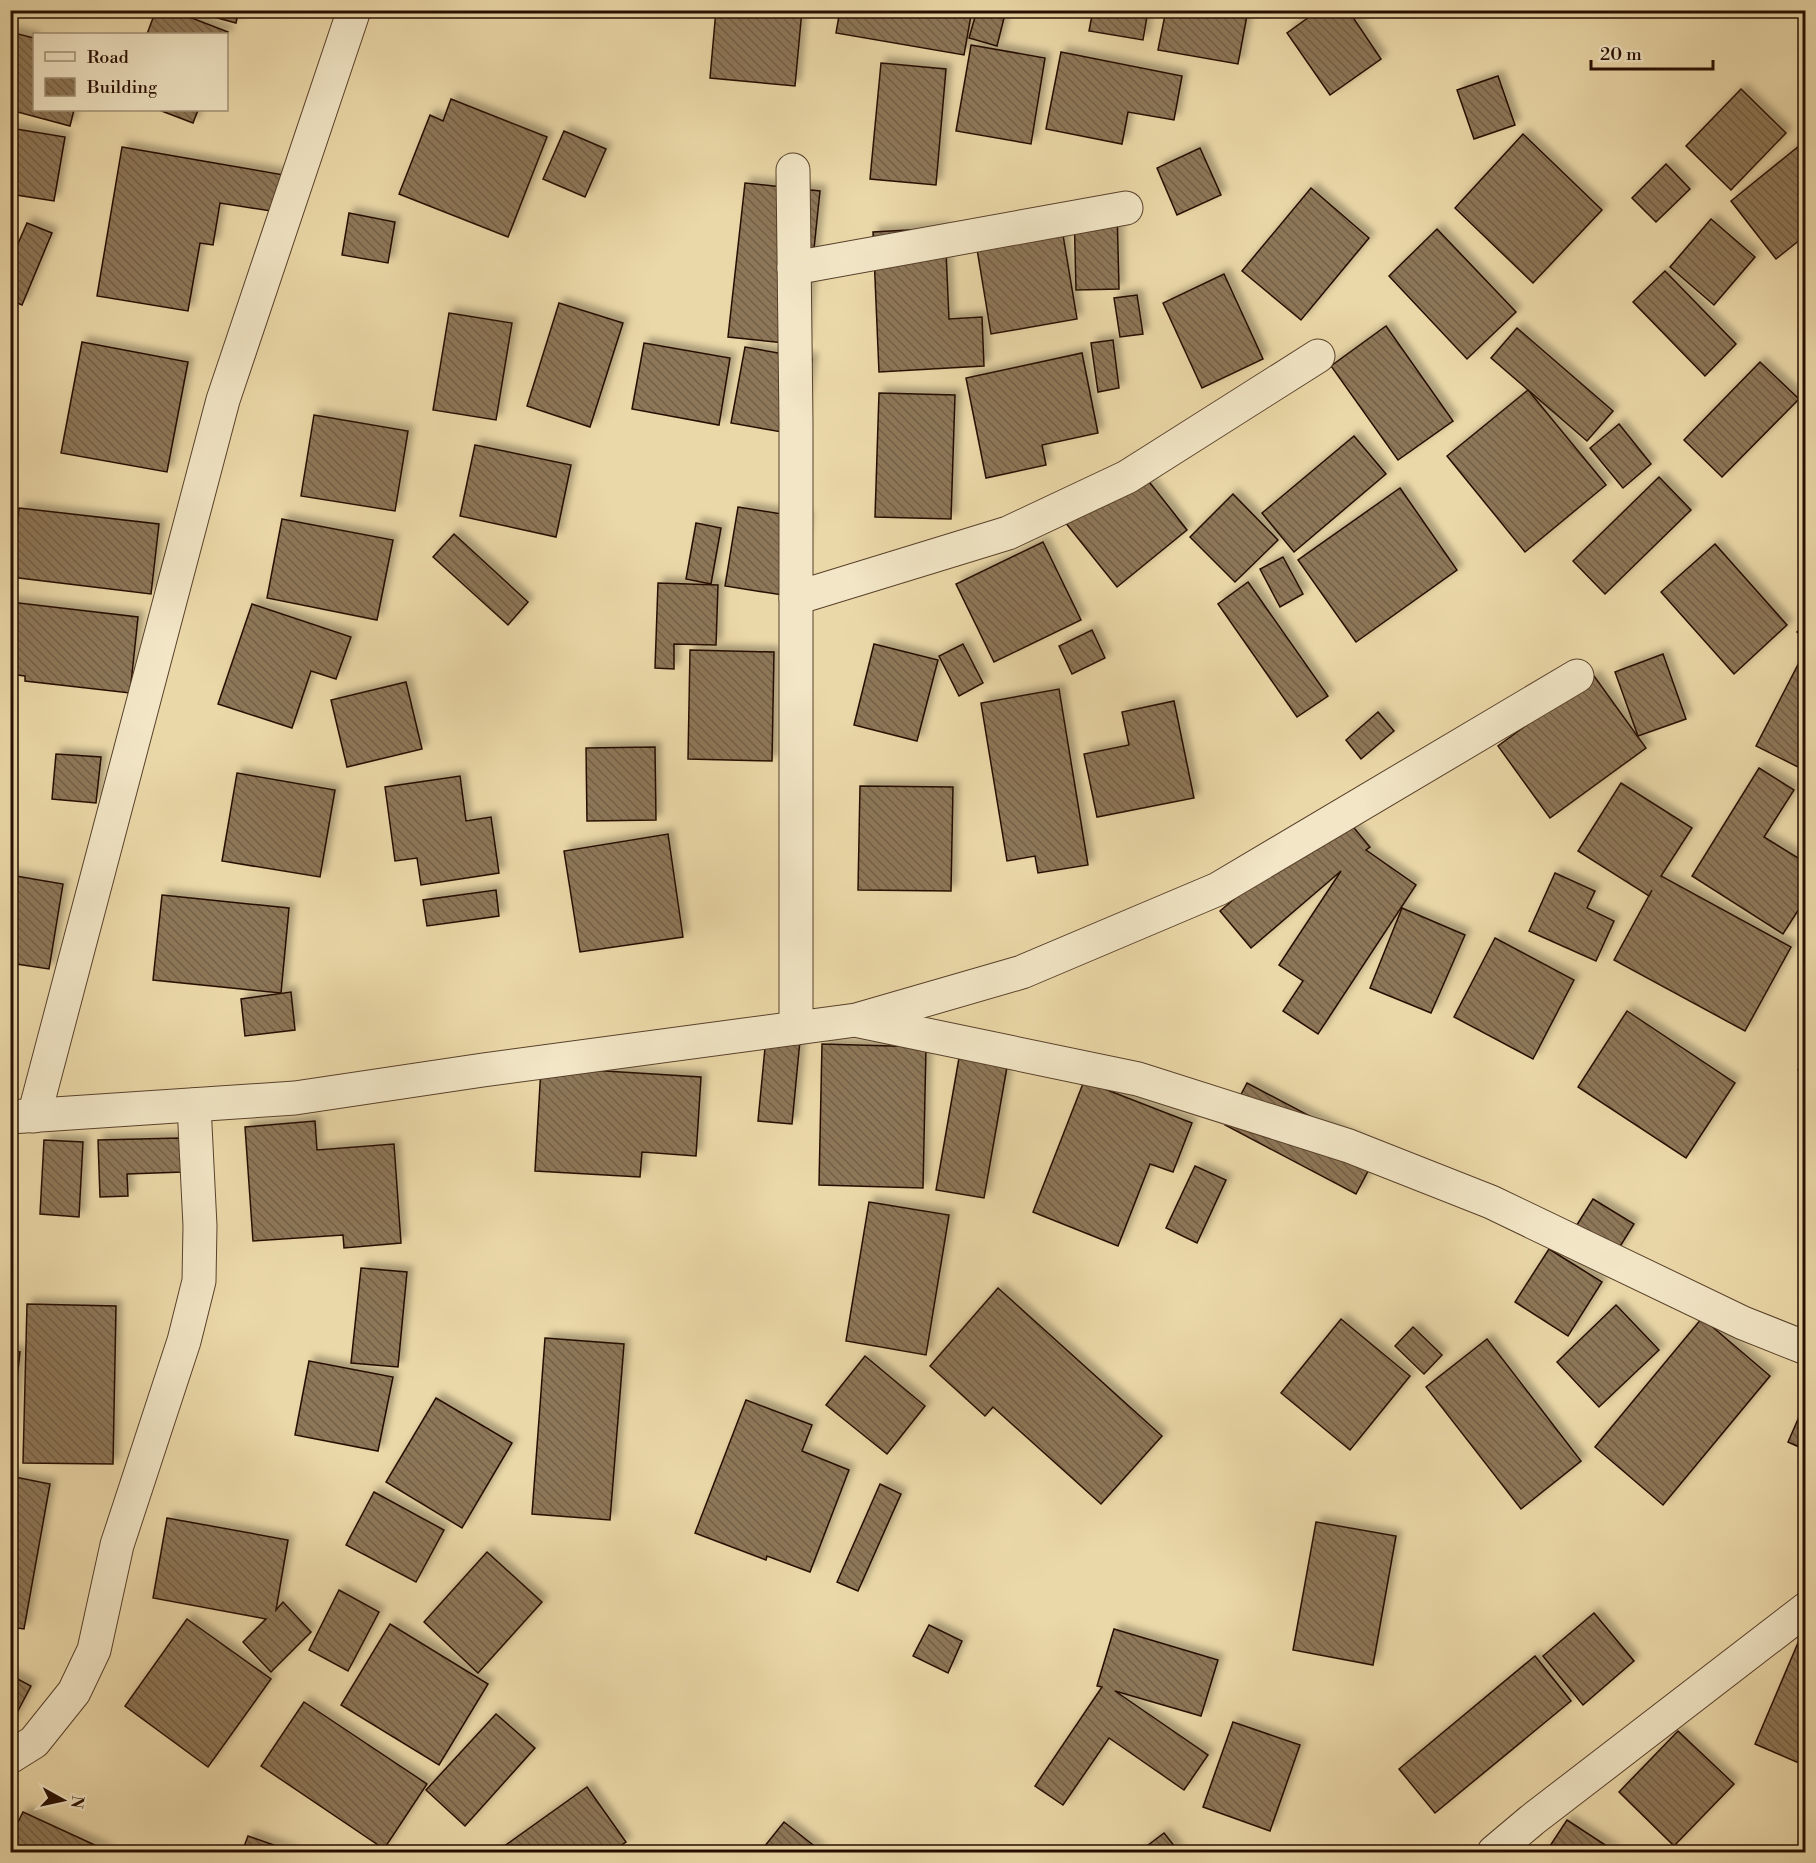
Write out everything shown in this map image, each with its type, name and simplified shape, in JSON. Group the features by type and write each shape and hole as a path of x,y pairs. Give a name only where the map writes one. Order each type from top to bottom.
{"street":[{"path":"354,10 223,400 22,1117 295,1098 495,1068 856,1020 1023,972 1218,889 1577,676"},
{"path":"793,170 796,1028"},
{"path":"794,268 1126,208"},
{"path":"796,598 1008,533 1127,477 1318,356"},
{"path":"856,1020 1138,1079 1349,1146 1491,1202 1743,1323 1806,1348"},
{"path":"10,1757 34,1742 74,1692 94,1650 117,1545 184,1341 199,1281 200,1226 194,1105"},
{"path":"1494,1852 1532,1820 1806,1609"}],"building":[{"path":"156,10 171,10 228,32 228,33 147,33"},
{"path":"188,10 239,10 236,23"},
{"path":"716,10 802,10 795,86 710,78"},
{"path":"840,10 972,10 964,55 836,33"},
{"path":"977,10 1006,10 997,46 969,38"},
{"path":"1093,10 1148,10 1143,40 1089,31"},
{"path":"1166,10 1248,10 1238,64 1158,50"},
{"path":"1319,10 1348,10 1381,59 1330,95 1287,33"},
{"path":"10,32 33,38 33,111 74,111 70,126 10,110"},
{"path":"971,45 1045,58 1031,144 956,131"},
{"path":"1061,52 1182,76 1174,120 1128,112 1122,144 1046,129"},
{"path":"881,63 946,69 936,185 870,179"},
{"path":"1498,76 1515,125 1474,139 1457,90"},
{"path":"1741,89 1786,133 1731,190 1686,146"},
{"path":"451,99 547,137 508,237 399,194 430,115 443,121"},
{"path":"162,111 198,111 193,123"},
{"path":"10,128 65,137 54,201 10,194"},
{"path":"564,131 606,149 585,197 543,179"},
{"path":"1523,134 1602,210 1533,283 1455,208"},
{"path":"1799,146 1806,154 1806,235 1776,259 1731,201"},
{"path":"122,147 284,175 277,212 220,203 213,245 200,243 188,311 97,296"},
{"path":"1200,148 1221,195 1177,215 1157,168"},
{"path":"1666,164 1690,189 1656,222 1632,198"},
{"path":"745,183 820,191 804,345 728,337"},
{"path":"1311,188 1369,238 1301,320 1242,271"},
{"path":"1074,209 1117,209 1119,289 1076,290"},
{"path":"349,213 395,222 388,263 342,255"},
{"path":"1711,219 1755,257 1714,305 1670,267"},
{"path":"27,223 52,233 22,305 10,300 10,262"},
{"path":"1061,223 1077,319 991,334 975,237"},
{"path":"945,228 949,319 982,317 984,366 879,372 873,232"},
{"path":"1437,229 1516,312 1467,359 1389,276"},
{"path":"1665,271 1736,344 1705,376 1633,302"},
{"path":"1224,274 1263,359 1202,388 1163,303"},
{"path":"1137,295 1143,334 1120,337 1114,298"},
{"path":"559,303 623,323 590,427 527,406"},
{"path":"449,313 512,323 496,420 433,410"},
{"path":"1386,326 1453,421 1398,460 1331,366"},
{"path":"1517,328 1613,411 1587,441 1491,358"},
{"path":"1113,340 1119,388 1098,392 1091,343"},
{"path":"82,342 188,362 167,472 61,453"},
{"path":"644,343 730,358 719,425 632,409"},
{"path":"745,347 812,359 799,435 731,423"},
{"path":"1082,353 1098,433 1042,445 1046,465 986,478 966,378"},
{"path":"1760,362 1799,399 1722,477 1684,440"},
{"path":"1528,390 1606,485 1525,552 1447,456"},
{"path":"879,393 955,395 951,519 875,517"},
{"path":"314,415 408,431 395,511 301,496"},
{"path":"1619,424 1651,464 1623,488 1590,448"},
{"path":"1354,436 1386,474 1294,552 1262,513"},
{"path":"475,445 571,465 556,537 460,516"},
{"path":"1132,460 1187,530 1117,587 1061,517"},
{"path":"1659,477 1691,510 1605,594 1573,561"},
{"path":"1400,488 1457,570 1356,642 1298,560"},
{"path":"1233,494 1278,540 1235,582 1190,537"},
{"path":"738,507 807,518 795,597 725,586"},
{"path":"19,508 159,524 151,594 11,577"},
{"path":"282,519 393,540 377,620 267,598"},
{"path":"696,523 721,528 711,584 686,579"},
{"path":"454,534 528,602 508,625 433,557"},
{"path":"1043,542 1081,620 994,662 956,584"},
{"path":"1715,544 1787,625 1734,674 1661,592"},
{"path":"1283,557 1303,594 1280,607 1260,569"},
{"path":"1248,582 1328,696 1297,717 1218,604"},
{"path":"658,583 718,585 716,645 674,644 674,669 655,668"},
{"path":"10,602 138,617 130,693 25,681 25,676 10,674"},
{"path":"252,604 351,637 336,679 311,671 292,728 218,704"},
{"path":"1806,623 1806,640 1797,632"},
{"path":"1092,630 1105,658 1072,674 1059,646"},
{"path":"874,644 938,660 917,741 854,725"},
{"path":"963,644 983,683 959,696 939,656"},
{"path":"690,650 774,652 772,761 688,759"},
{"path":"1804,653 1806,654 1806,771 1756,746"},
{"path":"1663,654 1686,719 1638,736 1615,672"},
{"path":"1594,676 1646,748 1550,818 1498,746"},
{"path":"406,682 422,749 347,767 331,700"},
{"path":"1059,689 1088,865 1038,873 1035,856 1007,861 981,703"},
{"path":"1174,701 1194,798 1097,817 1084,754 1129,745 1122,712"},
{"path":"1378,712 1394,731 1361,759 1346,740"},
{"path":"655,747 656,820 587,821 586,748"},
{"path":"56,754 101,757 96,803 52,799"},
{"path":"1759,768 1794,790 1764,837 1806,863 1806,898 1783,934 1692,876"},
{"path":"237,773 335,790 320,877 222,861"},
{"path":"460,776 466,821 491,817 499,873 421,885 417,858 395,861 385,787"},
{"path":"1621,783 1692,828 1661,876 1791,947 1745,1031 1614,960 1649,896 1578,851"},
{"path":"860,786 953,787 951,891 858,890"},
{"path":"1339,810 1370,847 1366,850 1416,885 1318,1034 1283,1011 1303,981 1279,965 1341,871 1251,948 1220,911"},
{"path":"668,834 683,937 580,952 564,851"},
{"path":"1555,873 1595,891 1587,908 1614,921 1596,961 1529,931"},
{"path":"10,875 63,884 49,969 10,963 14,926 10,925"},
{"path":"496,890 499,916 427,926 423,900"},
{"path":"162,895 289,908 281,993 153,980"},
{"path":"1402,908 1465,935 1431,1013 1370,988"},
{"path":"1495,938 1574,980 1533,1059 1454,1017"},
{"path":"291,992 295,1030 245,1036 241,999"},
{"path":"1627,1011 1735,1083 1686,1158 1578,1087"},
{"path":"767,1027 801,1030 792,1124 758,1121"},
{"path":"822,1044 926,1047 923,1188 819,1185"},
{"path":"1806,1052 1806,1074 1798,1070"},
{"path":"959,1058 1007,1067 984,1198 936,1190"},
{"path":"541,1067 701,1077 696,1156 642,1152 640,1177 535,1171"},
{"path":"1084,1081 1192,1123 1173,1172 1150,1164 1118,1246 1033,1212"},
{"path":"1247,1083 1378,1152 1356,1194 1225,1125"},
{"path":"315,1121 317,1150 394,1144 401,1243 344,1248 343,1235 253,1241 245,1127"},
{"path":"181,1138 183,1172 127,1174 128,1196 100,1197 98,1140"},
{"path":"44,1140 83,1142 79,1217 40,1214"},
{"path":"1195,1166 1226,1180 1197,1243 1166,1228"},
{"path":"1593,1199 1634,1224 1606,1269 1565,1244"},
{"path":"869,1202 949,1215 926,1355 846,1341"},
{"path":"1549,1249 1602,1282 1568,1336 1515,1302"},
{"path":"361,1268 407,1272 398,1367 351,1363"},
{"path":"998,1288 1162,1436 1101,1504 993,1407 985,1416 930,1366"},
{"path":"27,1304 116,1306 113,1464 23,1463"},
{"path":"1616,1305 1659,1350 1599,1407 1557,1362"},
{"path":"1702,1318 1770,1376 1663,1505 1595,1447"},
{"path":"1341,1319 1410,1376 1350,1450 1281,1393"},
{"path":"1413,1327 1442,1355 1424,1374 1395,1346"},
{"path":"545,1338 624,1344 610,1520 532,1514"},
{"path":"1487,1339 1581,1461 1521,1509 1426,1387"},
{"path":"10,1351 20,1352 10,1441"},
{"path":"865,1356 925,1406 887,1454 826,1405"},
{"path":"309,1361 393,1377 378,1451 295,1435"},
{"path":"436,1398 512,1443 462,1528 386,1482"},
{"path":"746,1400 812,1425 802,1451 849,1470 810,1572 767,1556 766,1560 695,1533"},
{"path":"1806,1401 1806,1450 1788,1442"},
{"path":"10,1476 50,1484 24,1629 10,1627"},
{"path":"880,1484 901,1494 858,1591 837,1582"},
{"path":"374,1492 444,1530 416,1582 346,1545"},
{"path":"167,1518 288,1540 276,1610 283,1602 311,1632 271,1672 243,1642 266,1619 153,1598"},
{"path":"1316,1522 1396,1536 1373,1665 1293,1650"},
{"path":"487,1552 542,1602 478,1673 424,1622"},
{"path":"339,1590 379,1612 348,1671 309,1650"},
{"path":"1594,1613 1634,1661 1583,1705 1543,1656"},
{"path":"187,1619 271,1679 208,1767 125,1706"},
{"path":"390,1624 488,1684 439,1765 341,1705"},
{"path":"1806,1624 1806,1766 1755,1744"},
{"path":"929,1625 962,1641 948,1673 913,1656"},
{"path":"1114,1629 1218,1660 1201,1716 1115,1691 1208,1755 1184,1790 1109,1738 1063,1805 1035,1786 1102,1687 1097,1686"},
{"path":"1535,1656 1571,1701 1435,1813 1399,1769"},
{"path":"10,1675 31,1686 10,1726"},
{"path":"304,1702 427,1784 384,1849 261,1766"},
{"path":"496,1714 535,1748 465,1826 426,1790"},
{"path":"1233,1722 1300,1745 1270,1831 1203,1807"},
{"path":"1678,1731 1734,1784 1674,1846 1619,1792"},
{"path":"587,1787 626,1842 611,1852 496,1852"},
{"path":"23,1812 110,1852 10,1852 10,1838"},
{"path":"1567,1820 1616,1852 1546,1852"},
{"path":"784,1822 822,1852 760,1852"},
{"path":"1164,1833 1179,1852 1139,1852"},
{"path":"248,1836 294,1852 242,1852"}]}
